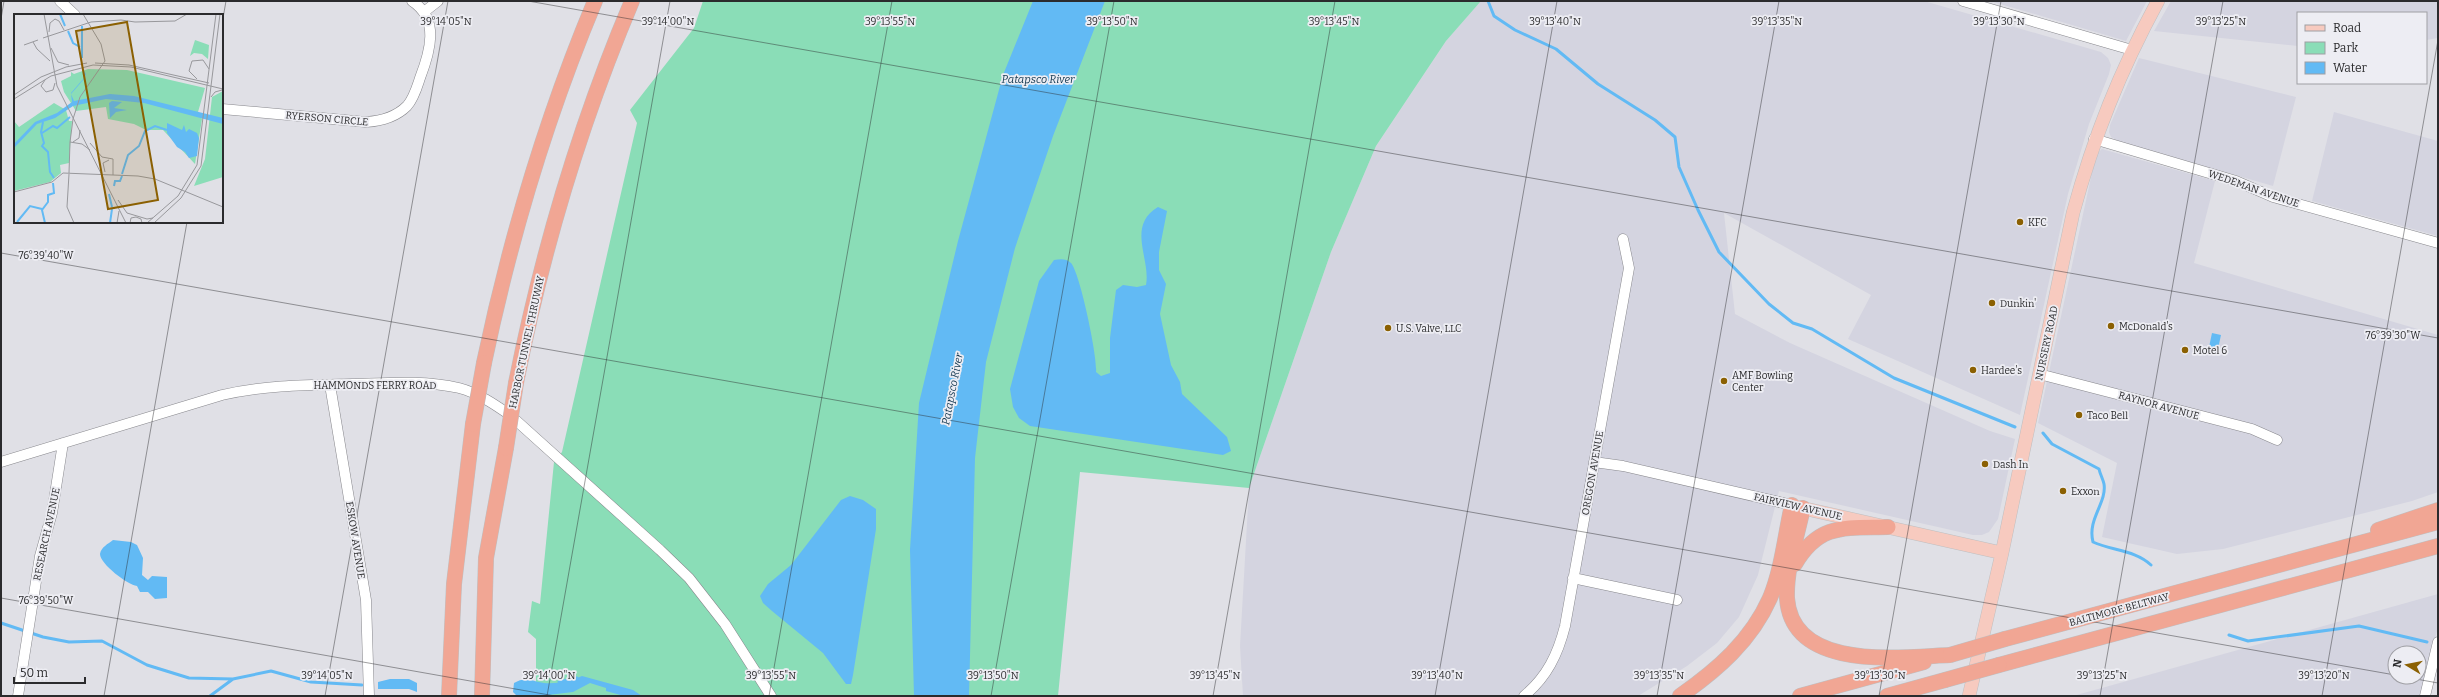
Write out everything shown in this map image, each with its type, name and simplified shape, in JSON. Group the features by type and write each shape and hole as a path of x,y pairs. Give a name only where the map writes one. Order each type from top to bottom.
{"highway":[{"path":"441,696 473,424 484,363 504,275 528,187 562,84 595,1"},
{"name":"HARBOR TUNNEL THRUWAY","path":"482,696 486,558 516,383 542,266 566,182 592,103 632,1"},
{"path":"1798,507 1788,575 1787,600 1797,626 1809,639 1840,654 1859,657 1950,654"},
{"path":"1680,696 1716,669 1748,636 1760,617 1770,597 1798,507"},
{"path":"2277,566 2411,517 2438,510"},
{"name":"BALTIMORE BELTWAY","path":"1800,696 2438,522"},
{"path":"1788,575 1801,552 1819,535 1832,530 1888,527"},
{"path":"1887,696 2438,546"},
{"path":"2405,556 2438,552"},
{"path":"449,696 454,584"}],"main road":[{"name":"NURSERY ROAD","path":"1969,696 2002,553 2073,213 2094,139 2132,50 2158,1"},
{"name":"FAIRVIEW AVENUE","path":"1798,507 2002,553"}],"street":[{"path":"60,1 74,14"},
{"path":"412,1 424,12 438,1"},
{"path":"1963,1 2132,50"},
{"name":"RYERSON CIRCLE","path":"223,109 366,122 388,119 408,105 414,94 428,57 431,35 424,12"},
{"name":"WEDEMAN AVENUE","path":"2094,139 2236,180 2273,197 2438,243"},
{"name":"OREGON AVENUE","path":"1524,696 1546,673 1559,648 1629,268 1627,252 1623,239"},
{"name":"RAYNOR AVENUE","path":"2039,374 2252,429 2277,440"},
{"name":"HAMMONDS FERRY ROAD","path":"1,462 237,391 272,387 438,384 471,392 501,408 556,455 689,578 725,624 771,696"},
{"name":"ESKOW AVENUE","path":"330,385 366,600 369,696"},
{"name":"RESEARCH AVENUE","path":"18,696 40,556 52,513 63,443"},
{"name":"FAIRVIEW AVENUE","path":"1594,462 1623,466 1798,507"},
{"path":"1573,578 1677,600"},
{"path":"2425,696 2438,642"}],"shaded area":[{"path":"1481,1 1924,1 2101,52 2108,58 2111,65 2109,74 2089,124 2068,194 2020,415 1848,339 1871,295 1724,213 1735,314 1790,343 1990,431 2015,439 1998,519 1989,532 1982,535 1973,535 1779,491 1758,575 1739,617 1717,643 1687,666 1638,696 1243,696 1240,646 1249,488 1331,252 1376,146 1446,41"},
{"path":"1990,1 2147,1 2126,41"},
{"path":"2171,1 2438,1 2438,38 2427,40 2427,12 2297,12 2297,46 2154,31"},
{"path":"2139,58 2296,97 2273,186 2118,141 2111,137 2109,132 2110,125"},
{"path":"2334,112 2438,141 2438,236 2312,201"},
{"path":"2102,149 2215,181 2194,263 2438,335 2438,492 2412,501 2223,549 2177,554 2102,537 2117,463 2038,423 2096,154"},
{"path":"2438,594 2438,627 2427,672 2427,645 2387,645 2387,685 2424,685 2421,696 2073,696"}],"green space":[{"path":"703,1 1481,1 1446,41 1376,146 1331,252 1249,488 1080,472 1058,696 536,696 536,639 528,632 532,601 540,604 554,462 562,452 637,123 630,110 694,28"}],"water":[{"name":"Patapsco River","path":"1033,1 1105,1 1053,136 1015,248 986,362 975,458 969,696 914,696 910,550 919,403 958,241 1003,75"},
{"path":"1158,207 1167,211 1159,252 1159,270 1166,284 1160,314 1171,365 1180,382 1182,394 1227,437 1231,451 1223,455 1030,426 1019,418 1013,407 1010,389 1039,281 1054,260 1067,260 1071,263 1075,270 1088,316 1096,372 1101,376 1110,373 1110,338 1116,290 1123,285 1137,287 1146,285 1147,275 1141,233 1143,224 1149,215"},
{"path":"2212,333 2221,335 2218,349 2209,347"},
{"path":"850,496 863,500 876,509 876,529 853,675 851,684 846,684 823,653 763,603 760,596 768,584 791,565 841,500"},
{"path":"113,540 131,542 137,545 143,558 142,575 148,580 152,576 167,577 167,598 155,599 148,592 140,592 137,586 127,582 109,568 101,558 100,554 103,548"},
{"path":"582,676 633,690 642,696 624,696 606,691 606,688 590,683 573,692 540,696 517,696 513,692 514,683 522,680 544,683 559,683"},
{"path":"390,679 409,679 417,683 417,692 409,689 378,689 378,682"}],"waterway":[{"path":"1488,1 1494,16 1515,30 1556,49 1598,84 1655,120 1675,137 1679,167 1719,252 1769,304 1793,323 1812,329 1894,378 2015,427"},
{"path":"2043,433 2052,444 2099,469 2104,484 2104,491 2093,526 2093,542 2138,556 2151,565"},
{"path":"1,623 43,637 69,642 102,641 147,665 189,678 233,679 271,671 311,682 362,685"},
{"path":"2229,635 2248,641 2359,626 2427,642"},
{"path":"559,682 577,678"},
{"path":"210,696 233,679"}],"place":[{"name":"KFC","path":"2020,222"},
{"name":"Dunkin'","path":"1992,303"},
{"name":"McDonald's","path":"2111,326"},
{"name":"U.S. Valve, LLC","path":"1388,328"},
{"name":"Motel 6","path":"2185,350"},
{"name":"Hardee's","path":"1973,370"},
{"name":"AMF Bowling Center","path":"1724,381"},
{"name":"Taco Bell","path":"2079,415"},
{"name":"Dash In","path":"1985,464"},
{"name":"Exxon","path":"2063,491"}]}
